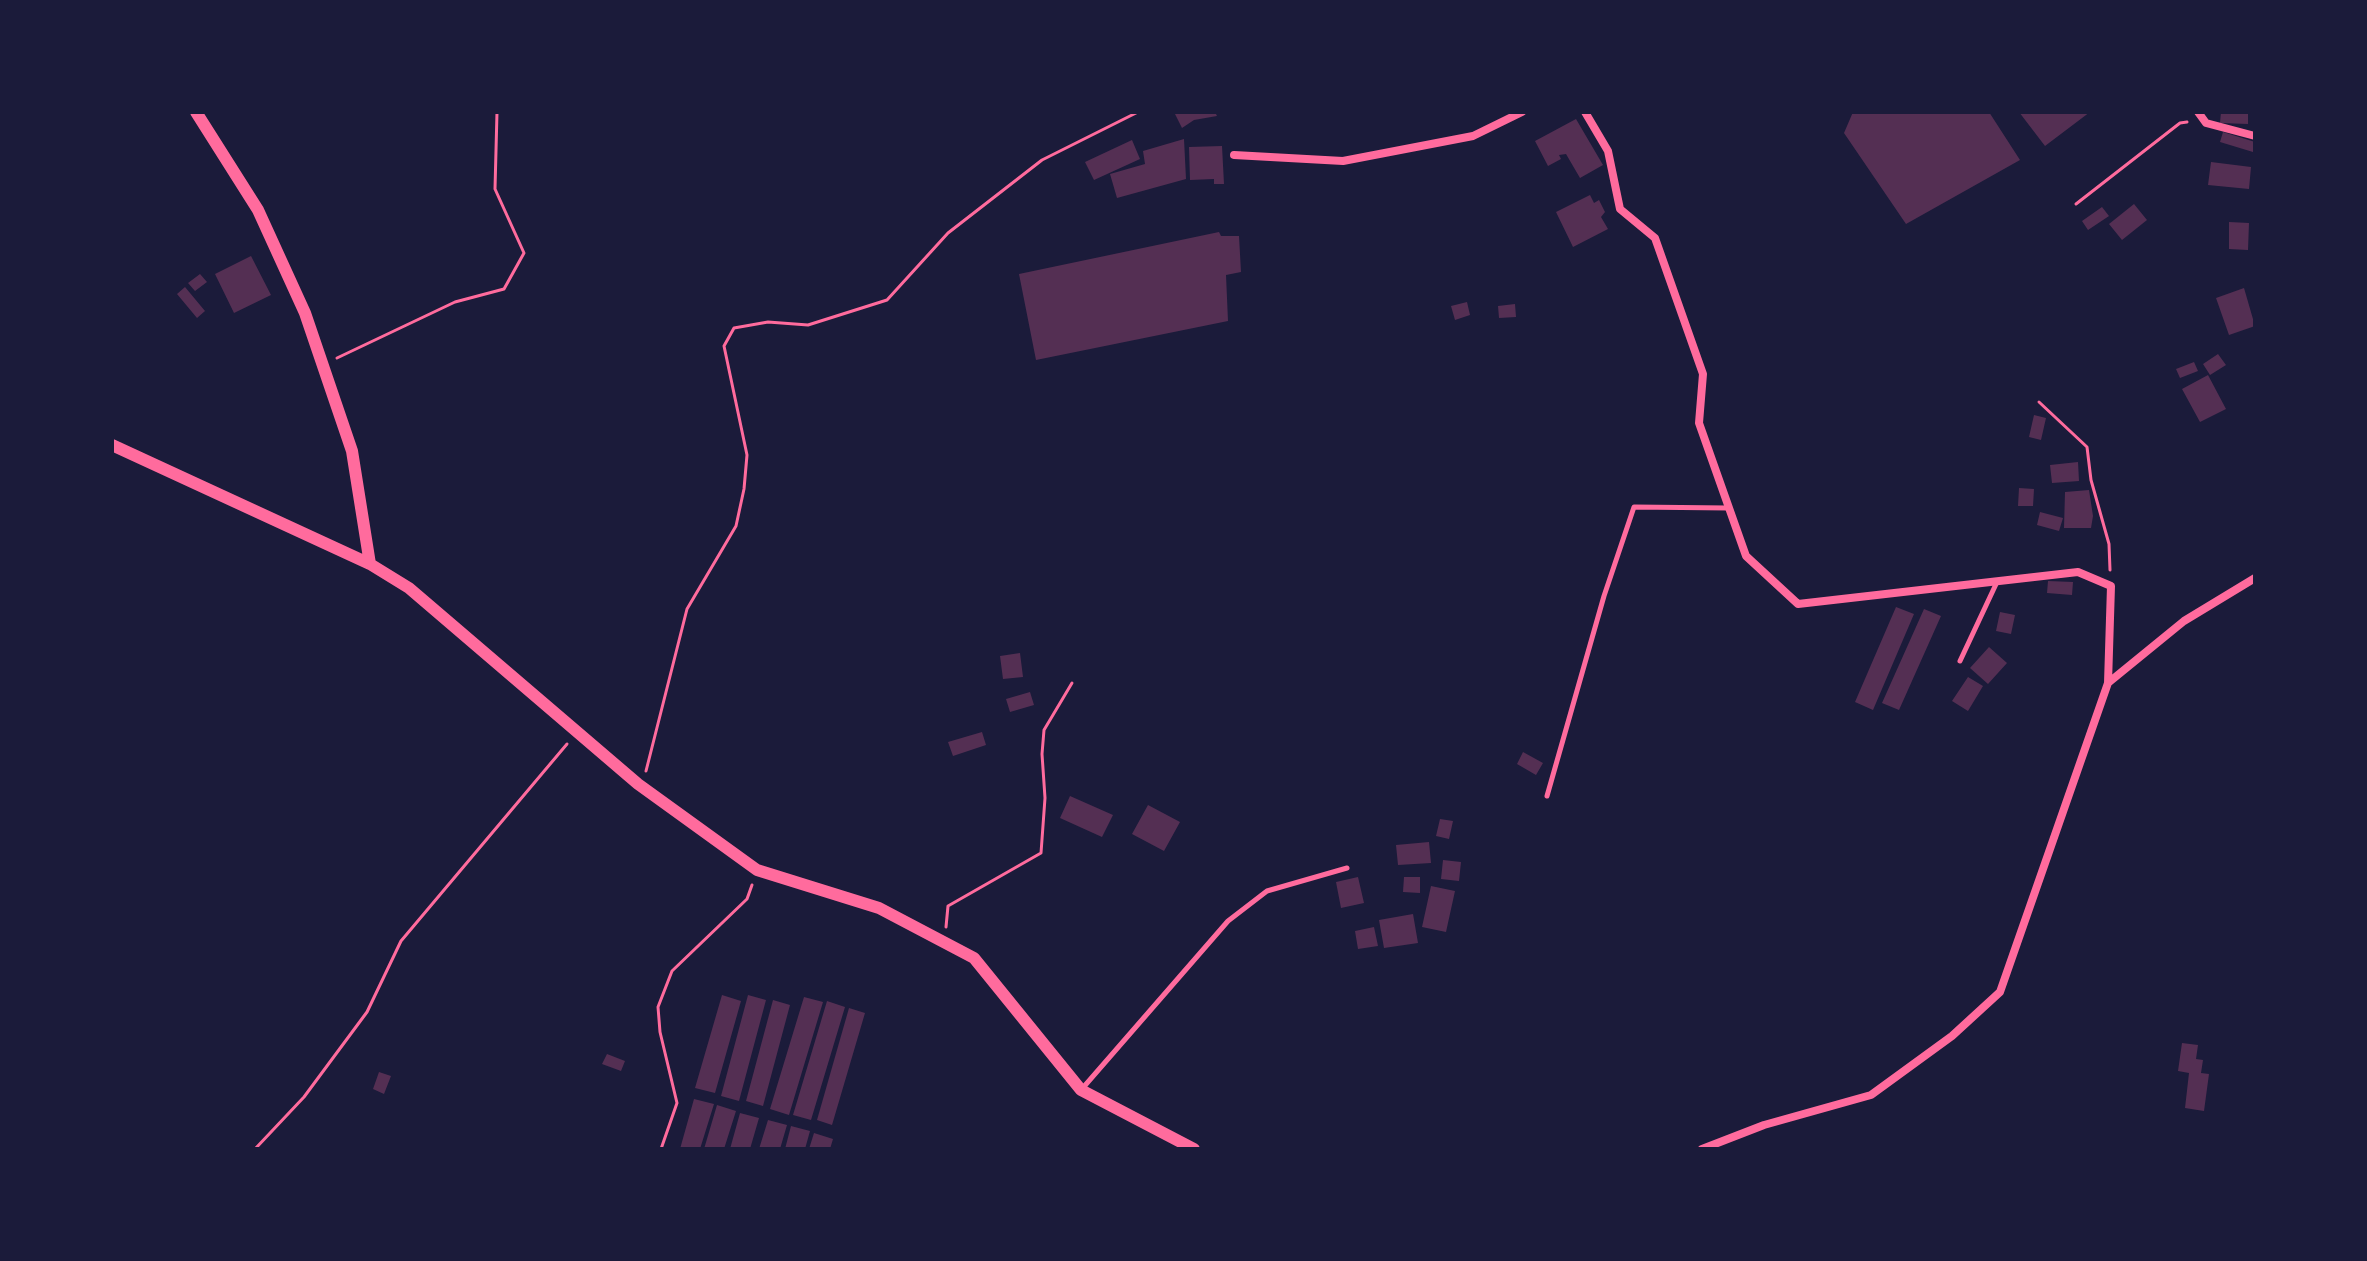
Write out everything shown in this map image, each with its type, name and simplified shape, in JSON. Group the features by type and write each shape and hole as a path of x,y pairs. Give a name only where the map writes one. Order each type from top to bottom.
{"street":[{"path":"196,112 258,210 305,313 352,451 370,564"},
{"path":"1234,155 1343,161 1473,136 1522,112"},
{"path":"1585,112 1608,151 1620,209 1655,238 1660,251 1703,374 1699,423 1746,556 1798,604 2078,572 2111,586 2108,683 2000,992 1952,1036 1871,1095 1764,1125 1702,1149"},
{"path":"2200,115 2206,123 2255,136"},
{"path":"112,445 370,564 409,588 638,784 757,870 879,908 974,958 1081,1090 1194,1149"},
{"path":"2108,683 2184,621 2255,578"}],"lane":[{"path":"1547,796 1604,596 1634,507 1729,508"},
{"path":"1960,661 1998,581"},
{"path":"1081,1090 1228,921 1267,891 1347,868"}],"path":[{"path":"322,365 455,302 504,289 524,253 495,189 497,112"},
{"path":"638,784 649,765 687,609 736,526 744,489 747,455 724,346 734,328 768,322 808,325 887,300 948,233 1042,160 1138,112"},
{"path":"2076,204 2180,123 2200,115"},
{"path":"2039,402 2087,447 2091,480 2109,544 2111,586"},
{"path":"945,943 948,906 1041,853 1045,798 1044,730 1072,683"},
{"path":"255,1149 304,1097 367,1012 401,941 577,732"},
{"path":"661,1149 677,1103 660,1032 658,1007 672,971 747,899 757,870"}],"building":[{"path":"1174,112 1215,112 1217,116 1194,120 1182,128"},
{"path":"1853,112 1989,112 2020,160 1906,224 1844,133"},
{"path":"2019,112 2090,112 2045,146"},
{"path":"2221,112 2248,112 2248,124 2220,123"},
{"path":"1576,119 1603,165 1580,178 1566,154 1559,155 1561,159 1548,166 1535,141"},
{"path":"2223,132 2255,142 2253,152 2220,142"},
{"path":"1184,139 1186,179 1117,198 1110,174 1145,164 1143,151"},
{"path":"1132,140 1140,159 1094,180 1085,162"},
{"path":"1222,146 1224,184 1214,184 1214,179 1190,180 1189,147"},
{"path":"2211,162 2251,167 2249,189 2208,185"},
{"path":"1590,195 1594,203 1599,200 1605,212 1601,217 1608,229 1573,247 1556,212"},
{"path":"2134,204 2147,220 2122,240 2109,224"},
{"path":"2102,207 2109,216 2088,230 2082,221"},
{"path":"2229,222 2249,223 2248,250 2229,249"},
{"path":"1219,232 1221,236 1239,236 1241,272 1226,275 1228,321 1036,360 1019,274"},
{"path":"251,256 271,295 234,313 215,274"},
{"path":"200,274 207,282 195,291 188,283"},
{"path":"185,287 205,311 197,318 177,294"},
{"path":"2244,288 2255,326 2229,335 2216,298"},
{"path":"1467,302 1470,315 1455,320 1451,306"},
{"path":"1515,304 1516,317 1499,318 1498,306"},
{"path":"2218,354 2226,365 2210,375 2203,364"},
{"path":"2194,362 2198,371 2180,378 2176,369"},
{"path":"2208,375 2226,409 2200,422 2182,389"},
{"path":"2034,415 2046,418 2041,440 2029,437"},
{"path":"2078,462 2079,481 2052,483 2050,465"},
{"path":"2019,488 2034,489 2033,506 2018,506"},
{"path":"2089,490 2093,516 2091,528 2064,528 2065,492"},
{"path":"2040,512 2063,518 2059,531 2037,525"},
{"path":"2048,581 2073,582 2072,595 2047,593"},
{"path":"1896,607 1914,614 1873,710 1855,702"},
{"path":"1924,609 1941,616 1899,710 1882,703"},
{"path":"2000,612 2015,615 2011,634 1996,631"},
{"path":"1989,647 2007,663 1988,684 1970,668"},
{"path":"1020,653 1023,677 1003,679 1000,656"},
{"path":"1968,677 1983,686 1968,711 1952,701"},
{"path":"1030,692 1034,705 1010,712 1006,699"},
{"path":"982,732 986,745 953,756 948,742"},
{"path":"1523,752 1543,763 1536,775 1517,764"},
{"path":"1070,796 1113,815 1102,837 1060,818"},
{"path":"1148,805 1180,822 1164,851 1132,834"},
{"path":"1440,819 1453,821 1449,839 1436,836"},
{"path":"1429,842 1431,863 1398,865 1396,845"},
{"path":"1443,860 1461,862 1459,881 1441,879"},
{"path":"1358,877 1364,903 1341,908 1336,882"},
{"path":"1404,877 1420,877 1420,893 1403,892"},
{"path":"1431,886 1455,891 1446,932 1422,927"},
{"path":"1413,914 1418,943 1384,948 1379,920"},
{"path":"1374,927 1378,946 1358,949 1355,931"},
{"path":"722,995 741,1001 715,1093 695,1088"},
{"path":"748,995 766,1000 739,1101 721,1096"},
{"path":"804,997 823,1002 789,1115 770,1109"},
{"path":"773,1000 790,1005 763,1106 746,1101"},
{"path":"827,1001 845,1007 811,1120 793,1115"},
{"path":"849,1008 865,1013 832,1125 817,1120"},
{"path":"2182,1043 2198,1045 2196,1059 2203,1060 2201,1073 2209,1074 2204,1111 2185,1108 2189,1073 2178,1071"},
{"path":"607,1054 625,1061 621,1071 602,1064"},
{"path":"379,1072 391,1076 384,1094 373,1089"},
{"path":"694,1099 714,1104 700,1149 680,1149"},
{"path":"717,1105 736,1111 724,1149 704,1149"},
{"path":"740,1113 759,1118 750,1149 730,1149"},
{"path":"768,1120 787,1125 780,1149 759,1149"},
{"path":"791,1126 810,1131 805,1149 785,1149"},
{"path":"814,1133 833,1139 830,1149 809,1149"}]}
